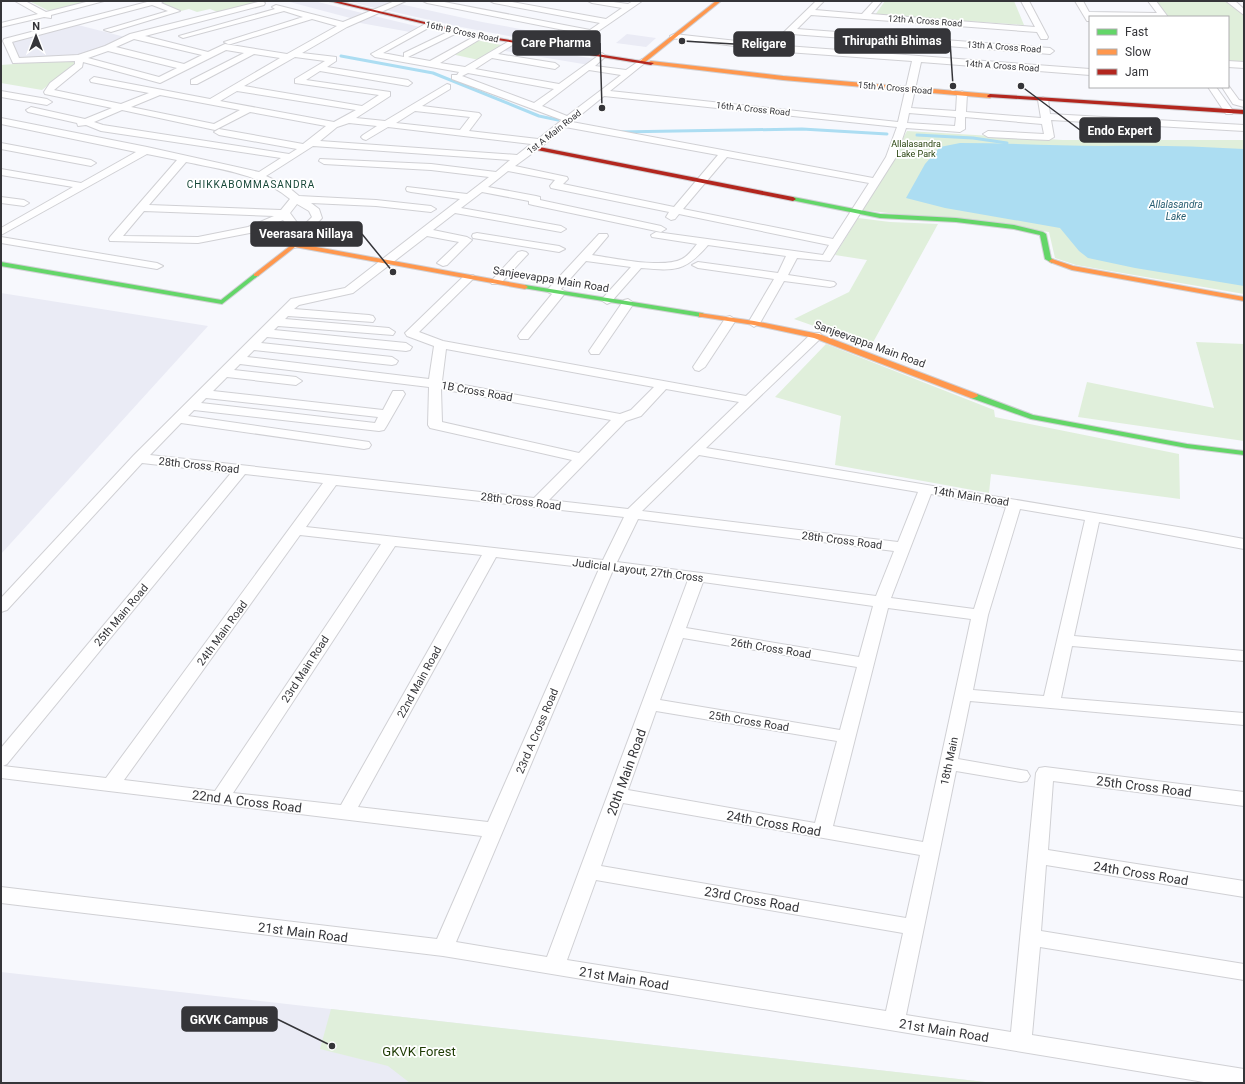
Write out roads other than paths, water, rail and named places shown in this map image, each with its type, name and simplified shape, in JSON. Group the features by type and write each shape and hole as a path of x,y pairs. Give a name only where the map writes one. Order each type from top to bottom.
{"street":[{"path":"19,1 44,14 75,24 101,28 210,55"},
{"path":"1,25 100,1"},
{"name":"16th B Cross Road","path":"331,1 479,36 565,51 642,62"},
{"path":"211,102 238,88 291,55 344,25 402,1"},
{"path":"427,1 591,34"},
{"path":"494,1 607,22"},
{"path":"592,1 629,7"},
{"path":"565,51 638,1"},
{"name":"1st A Main Road","path":"1,606 139,458 295,302 350,291 424,232 568,122 719,1"},
{"path":"773,48 820,1"},
{"path":"864,17 878,1"},
{"path":"1026,1 1050,51 1054,70"},
{"path":"1079,1 1088,16 1163,16"},
{"path":"1152,1 1163,16"},
{"path":"1230,1 1244,13"},
{"path":"101,28 176,11 157,2 7,41 16,61 79,58 108,48 133,36 258,2 344,25"},
{"path":"183,36 284,9"},
{"name":"12th A Cross Road","path":"808,12 1041,30"},
{"path":"228,42 311,17"},
{"path":"427,24 375,54 560,87"},
{"path":"407,56 454,31"},
{"name":"13th A Cross Road","path":"790,31 1050,51"},
{"path":"430,65 479,36"},
{"name":"14th A Cross Road","path":"674,36 773,48 1089,72"},
{"path":"511,42 455,78 568,122 724,154 874,181"},
{"path":"79,58 160,80 224,47 333,59 298,81 387,94"},
{"path":"108,48 185,67"},
{"path":"418,50 433,52"},
{"path":"194,82 254,51"},
{"path":"447,55 480,62"},
{"path":"490,55 562,67 628,73"},
{"path":"534,108 602,56"},
{"path":"79,58 79,65 53,85 48,92 215,127 249,109"},
{"path":"499,77 521,60"},
{"path":"724,154 656,235 826,259 874,181 891,157 905,113 917,60"},
{"name":"15th A Cross Road","path":"642,62 910,90 1043,100 1244,112"},
{"path":"1229,64 1244,65"},
{"path":"529,82 562,67"},
{"path":"259,176 291,157 334,125 348,120 387,94 408,83 319,68"},
{"path":"1229,68 1244,68"},
{"path":"94,80 334,125"},
{"path":"366,137 447,87"},
{"path":"238,88 365,109"},
{"path":"1213,88 1230,112"},
{"path":"1227,88 1236,102 1244,104"},
{"path":"60,132 160,92"},
{"name":"16th A Cross Road","path":"604,93 905,113"},
{"path":"1,94 47,102"},
{"path":"961,118 962,94"},
{"path":"14,118 65,95"},
{"path":"988,134 1049,137 1043,100"},
{"path":"413,108 476,115 463,133"},
{"path":"31,110 86,122 101,128 291,157"},
{"path":"905,113 961,118 1167,124 1244,128"},
{"path":"905,113 961,118"},
{"path":"348,120 463,133 538,145 699,182 855,212 880,216 956,220 1014,227 1043,234 1048,259 1072,268 1244,299"},
{"path":"1,121 147,150 182,160 253,173 283,188 296,199 315,210 317,214 317,218 300,235 294,245 222,302 1,264"},
{"path":"978,125 1046,121 1117,131"},
{"path":"1167,124 1171,134"},
{"path":"219,132 306,145 461,153 520,158"},
{"path":"1,146 91,163"},
{"path":"1,232 147,150"},
{"path":"91,255 114,238 142,208 182,160"},
{"path":"324,161 503,172 563,179 533,202 662,229"},
{"path":"1,172 83,186"},
{"path":"411,189 470,197"},
{"path":"480,189 545,192 676,211 836,243"},
{"path":"296,199 376,203 431,209"},
{"path":"114,238 198,240 251,230 284,214 296,199"},
{"path":"1,200 24,203"},
{"path":"142,208 284,214"},
{"path":"453,210 561,229"},
{"path":"284,214 300,235"},
{"path":"443,263 472,238 482,234 501,218"},
{"path":"424,232 559,248"},
{"path":"524,336 556,291 603,236"},
{"path":"1,240 157,266"},
{"path":"585,256 628,263 679,264 687,261 705,242"},
{"name":"Sanjeevappa Main Road","path":"294,245 496,282 754,323 816,336 1030,417 1187,446 1244,452"},
{"path":"496,282 522,254"},
{"path":"754,323 793,254"},
{"path":"698,265 830,284"},
{"path":"607,300 636,269"},
{"path":"469,277 411,333 440,344 750,400"},
{"path":"595,351 628,303"},
{"path":"285,312 369,320"},
{"path":"699,367 730,320"},
{"path":"275,322 389,332"},
{"path":"264,333 406,347"},
{"name":"23rd A Cross Road","path":"443,948 608,565 636,508 816,336"},
{"name":"1B Cross Road","path":"440,344 435,384 621,418"},
{"path":"251,346 392,361"},
{"path":"237,360 435,384 435,425 581,458"},
{"path":"224,373 296,381"},
{"path":"538,503 621,418 636,413 664,384"},
{"path":"204,394 387,414"},
{"path":"191,406 379,427 398,394"},
{"path":"178,419 364,445"},
{"name":"14th Main Road","path":"697,451 1093,517 1244,544"},
{"name":"28th Cross Road","path":"139,458 633,514 902,547"},
{"name":"25th Main Road","path":"1,760 241,470"},
{"name":"24th Main Road","path":"112,785 332,480"},
{"path":"822,831 848,737 882,602 902,547 926,489"},
{"name":"18th Main","path":"894,1022 980,615 1014,504"},
{"path":"1051,702 1093,517"},
{"name":"Judicial Layout, 27th Cross","path":"296,530 608,565 980,615"},
{"name":"23rd Main Road","path":"220,798 390,541"},
{"name":"22nd Main Road","path":"346,813 491,552"},
{"name":"20th Main Road","path":"554,966 697,577"},
{"name":"26th Cross Road","path":"677,632 866,663"},
{"path":"1065,640 1244,656"},
{"path":"963,695 1244,719"},
{"name":"25th Cross Road","path":"650,704 848,737"},
{"path":"949,764 1021,776"},
{"name":"22nd A Cross Road","path":"1,772 494,830"},
{"name":"25th Cross Road","path":"1037,856 1045,773 1244,799"},
{"name":"24th Cross Road","path":"617,796 930,850"},
{"path":"1021,1042 1037,856"},
{"name":"24th Cross Road","path":"1037,856 1244,889"},
{"name":"23rd Cross Road","path":"589,871 914,927"},
{"name":"21st Main Road","path":"1,895 443,948 1244,1079"},
{"path":"1030,937 1244,972"}],"water":[{"name":"Allalasandra Lake","path":"960,143 1086,146 1174,146 1244,149 1244,286 1135,268 1088,258 1079,251 1060,228 945,208 906,198 925,164 940,147"}],"waterway":[{"path":"341,56 433,73 539,116 558,120"},
{"path":"618,132 802,129 887,134"},
{"path":"917,135 973,138 1007,143"}],"place":[{"name":"Religare","path":"682,41"},
{"name":"Thirupathi Bhimas","path":"953,86"},
{"name":"Endo Expert","path":"1021,86"},
{"name":"Care Pharma","path":"602,108"},
{"name":"Veerasara Nillaya","path":"393,272"},
{"name":"GKVK Campus","path":"332,1046"}],"district":[{"name":"CHIKKABOMMASANDRA","path":"251,184"}],"park label":[{"name":"Allalasandra Lake Park","path":"916,150"},
{"name":"GKVK Forest","path":"419,1051"}]}
